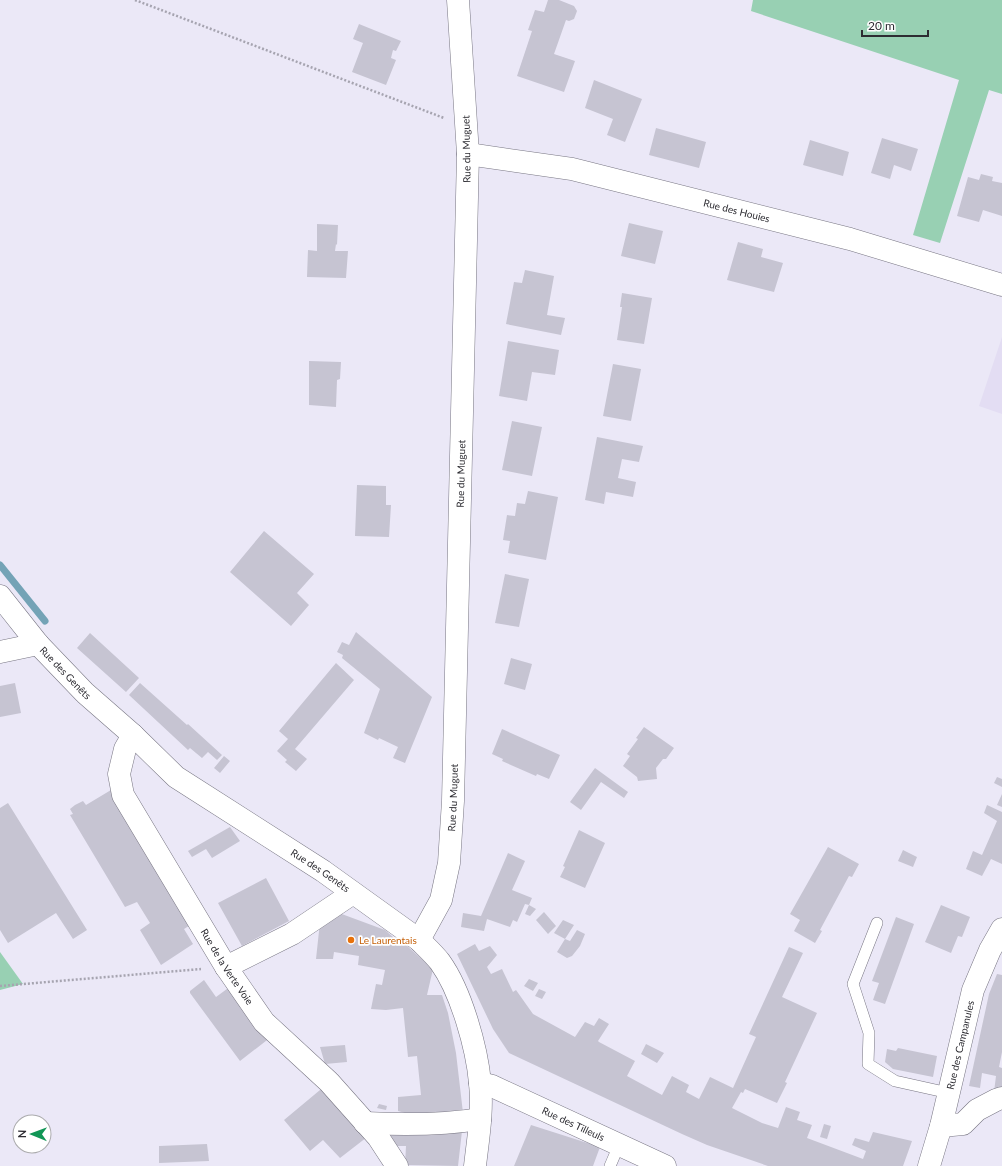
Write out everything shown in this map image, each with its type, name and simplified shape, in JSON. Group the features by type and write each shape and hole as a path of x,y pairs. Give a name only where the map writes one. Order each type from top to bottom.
{"street":[{"name":"Rue du Muguet","path":"419,940 441,900 449,863 453,801 468,154 458,0"},
{"name":"Rue des Houies","path":"468,154 580,171 850,239 1002,285"},
{"name":"Rue des Genêts","path":"0,596 38,644 85,693 133,735 176,777 323,871 419,940 430,950 440,962 456,993 470,1030 480,1083 480,1119 475,1166"},
{"path":"0,652 38,644"},
{"name":"Rue de la Verte Voie","path":"133,735 125,749 119,774 123,795 226,968 264,1022 329,1082 378,1137 397,1166"},
{"path":"226,968 292,934 353,893"},
{"name":"Rue des Campanules","path":"928,1166 941,1126 974,990 990,950 1002,929"},
{"name":"Rue des Tilleuls","path":"480,1083 492,1086 665,1166"},
{"path":"941,1126 963,1124 977,1110 1002,1098"},
{"path":"365,1123 393,1125 423,1124 463,1122 480,1119"}],"lane":[{"path":"877,923 853,984 869,1033 868,1064 895,1081 949,1093"},
{"path":"610,1166 619,1145"}],"path":[{"path":"134,0 467,127"},
{"path":"0,986 226,968"}],"shaded area":[{"path":"1002,337 1002,414 979,406"}],"green space":[{"path":"753,0 1002,0 1002,94 989,90 940,243 913,235 959,80 751,11"},
{"path":"0,952 23,984 0,990"}],"building":[{"path":"548,0 559,0 574,6 577,11 574,19 569,21 566,20 554,54 575,61 564,92 517,76 532,31 528,30 535,10 544,12"},
{"path":"359,24 401,41 396,51 393,50 391,58 396,60 386,85 352,72 363,43 353,39"},
{"path":"594,80 642,99 625,142 607,135 613,119 585,108"},
{"path":"656,128 706,142 699,168 649,155"},
{"path":"882,138 918,149 911,171 894,165 890,179 871,173"},
{"path":"810,140 849,152 843,176 803,165"},
{"path":"981,174 993,177 992,181 1002,183 1002,216 983,210 979,222 957,216 968,177 979,180"},
{"path":"629,223 663,231 655,264 621,256"},
{"path":"317,224 338,225 337,245 336,244 335,251 348,251 346,278 307,277 308,250 317,251"},
{"path":"738,242 763,249 761,257 783,263 774,292 727,280"},
{"path":"525,270 554,276 547,315 565,318 561,335 506,324 514,282 522,283"},
{"path":"622,293 652,298 644,344 617,340 622,307 620,307"},
{"path":"508,341 559,350 555,375 532,372 527,401 499,396"},
{"path":"309,361 341,362 340,379 337,380 336,407 309,405"},
{"path":"613,364 641,369 631,421 603,416"},
{"path":"512,421 542,427 532,476 502,470"},
{"path":"597,437 643,446 639,462 622,459 618,478 636,482 633,497 606,492 604,504 585,500"},
{"path":"357,485 386,486 386,505 391,505 389,537 355,536"},
{"path":"528,491 558,497 546,560 508,553 510,541 503,540 507,515 515,516 517,503 525,504"},
{"path":"264,531 314,574 297,593 309,605 291,626 230,572"},
{"path":"505,574 529,579 519,627 495,623"},
{"path":"356,632 432,697 405,763 393,758 398,747 364,733 380,689 342,658 343,655 337,652 342,642 349,645"},
{"path":"90,633 139,678 126,692 77,648"},
{"path":"511,658 532,664 525,690 504,684"},
{"path":"336,663 354,680 295,749 307,759 296,771 285,762 287,760 277,751 288,739 279,731"},
{"path":"15,683 21,713 0,717 0,686"},
{"path":"140,683 222,755 217,760 208,752 202,758 190,748 188,750 129,695"},
{"path":"644,727 674,748 666,759 663,759 656,768 657,779 638,781 637,777 623,766 630,756 627,754 638,739 636,738"},
{"path":"502,729 560,755 549,779 537,774 536,776 502,761 503,759 492,754"},
{"path":"224,756 230,761 220,773 214,768"},
{"path":"595,768 628,792 624,798 601,782 581,810 570,802"},
{"path":"997,777 1002,779 1002,787 994,783"},
{"path":"111,790 192,924 184,929 193,944 161,965 140,930 150,923 137,902 125,907 70,815 73,814 70,809 75,805 83,801 86,805"},
{"path":"1002,794 1002,807 997,805"},
{"path":"8,803 87,930 73,939 56,913 8,943 0,930 0,808"},
{"path":"987,805 1002,812 1002,864 991,859 982,876 966,869 973,851 982,855 997,821 984,813"},
{"path":"230,827 240,841 212,858 206,849 192,857 188,851"},
{"path":"579,830 605,843 585,888 560,877 565,867 563,866"},
{"path":"828,847 859,864 852,877 849,876 820,930 822,931 815,943 794,931 800,920 790,914"},
{"path":"903,850 917,857 913,867 898,861"},
{"path":"508,853 525,861 512,890 532,898 529,905 525,904 517,922 513,920 510,927 487,919 484,931 461,927 463,913 481,916"},
{"path":"266,878 289,921 242,946 218,903"},
{"path":"529,905 536,909 530,916 525,914"},
{"path":"941,905 970,917 962,937 958,936 951,953 925,942"},
{"path":"544,912 556,926 548,934 536,920"},
{"path":"339,913 385,930 394,938 393,941 406,945 433,969 427,995 442,995 448,1013 456,1053 463,1113 423,1118 398,1111 398,1097 421,1095 417,1056 408,1057 403,1008 386,1010 371,1009 376,984 382,985 385,970 358,965 359,956 334,952 333,959 316,959 320,922"},
{"path":"896,917 914,924 885,1004 873,1000 879,983 872,981"},
{"path":"563,920 574,925 565,939 554,933"},
{"path":"577,930 585,934 580,946 572,956 567,958 557,952 565,939 570,941"},
{"path":"475,944 479,951 490,946 497,955 487,967 491,974 502,969 513,992 516,990 533,1014 575,1037 585,1022 594,1026 599,1018 609,1024 598,1041 635,1061 627,1076 662,1095 672,1076 689,1085 686,1092 699,1099 710,1077 733,1088 756,1037 749,1034 789,947 803,953 782,997 817,1013 785,1082 787,1083 777,1103 745,1089 743,1093 741,1092 732,1108 762,1123 778,1128 786,1107 800,1112 797,1120 812,1125 807,1138 863,1159 866,1151 852,1145 855,1138 869,1142 873,1132 912,1141 903,1166 768,1166 707,1145 509,1053 493,1029 457,954"},
{"path":"997,974 1002,975 1002,1052 999,1067 1002,1068 1002,1089 994,1092 996,1076 982,1073 980,1088 969,1086 989,994"},
{"path":"529,979 538,983 533,991 524,986"},
{"path":"204,980 216,997 231,986 271,1037 240,1061 190,993 190,991"},
{"path":"539,989 546,992 542,999 535,996"},
{"path":"646,1044 664,1053 657,1063 641,1054"},
{"path":"345,1045 347,1062 325,1064 320,1047"},
{"path":"898,1048 937,1056 933,1077 893,1069 885,1062 887,1049 896,1051"},
{"path":"326,1085 371,1134 340,1158 323,1140 310,1151 284,1120"},
{"path":"379,1104 387,1106 386,1110 377,1108"},
{"path":"824,1124 831,1126 827,1139 820,1137"},
{"path":"531,1125 600,1147 593,1166 514,1166"},
{"path":"462,1131 458,1166 405,1165 406,1146 394,1146 390,1132"},
{"path":"207,1144 209,1161 159,1163 159,1146"}],"waterway":[{"path":"0,565 45,621"}],"place":[{"name":"Le Laurentais","path":"351,940"}]}
